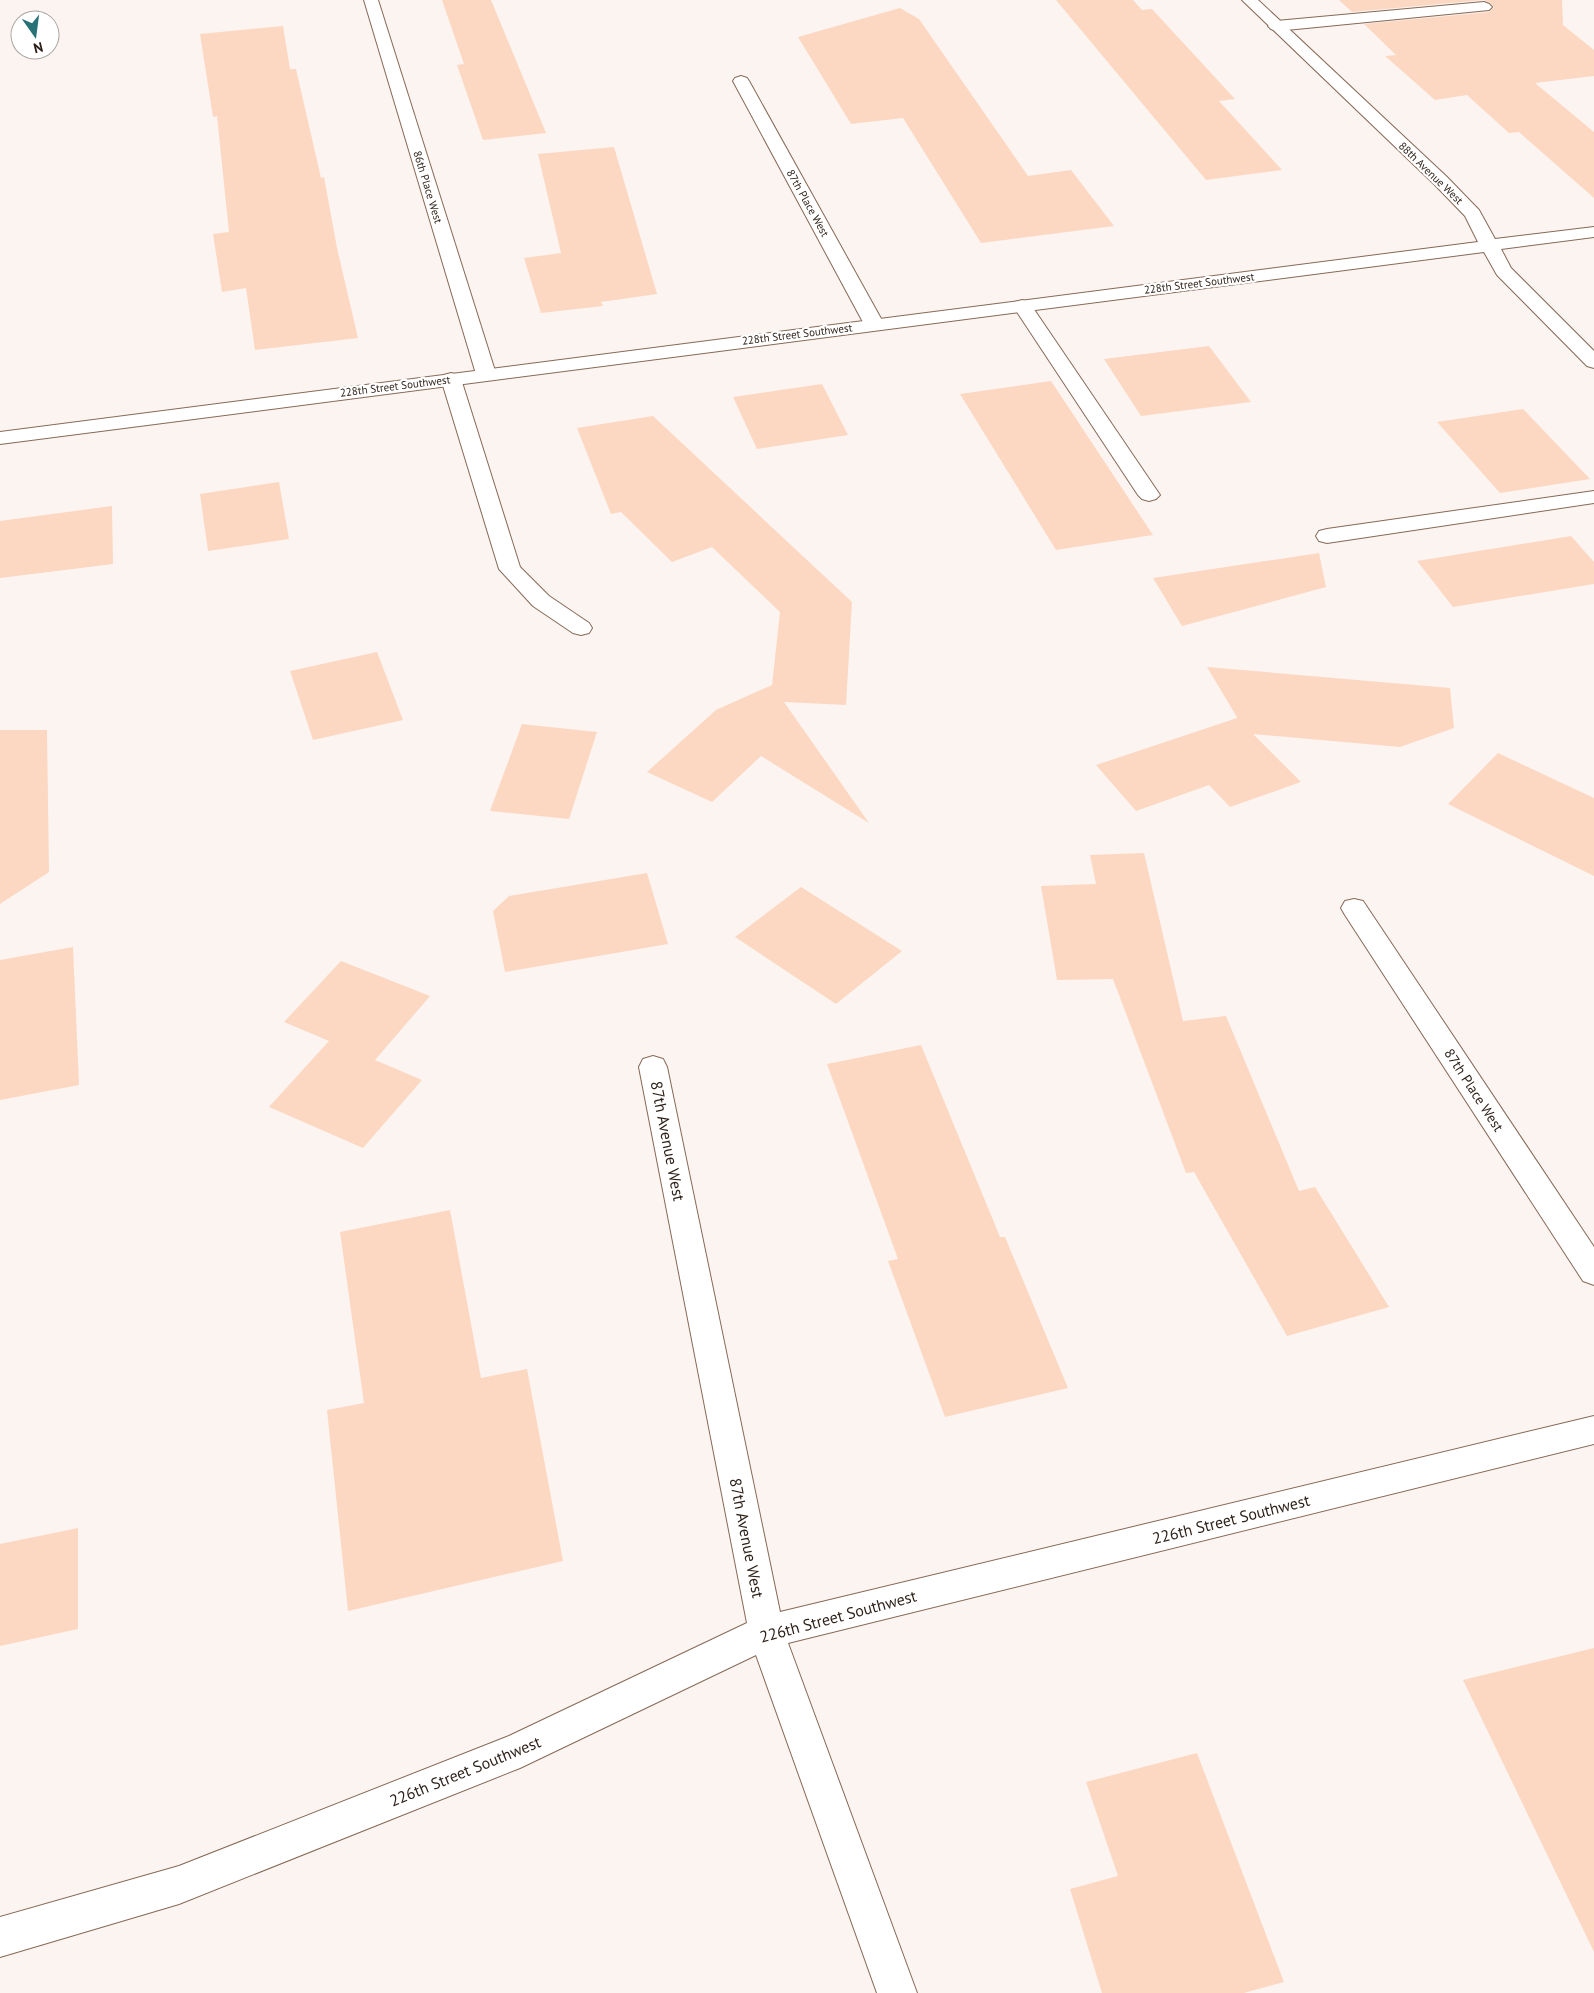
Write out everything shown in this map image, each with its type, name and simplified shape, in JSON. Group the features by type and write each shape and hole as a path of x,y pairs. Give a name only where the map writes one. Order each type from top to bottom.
{"street":[{"name":"86th Place West","path":"370,0 486,374"},
{"name":"88th Avenue West","path":"1249,0 1442,181 1473,214 1503,271 1594,362"},
{"path":"1276,26 1484,7"},
{"name":"87th Place West","path":"741,81 874,324"},
{"name":"228th Street Southwest","path":"0,438 1594,232"},
{"path":"1022,306 1149,495"},
{"path":"451,379 510,570 540,601 582,628"},
{"path":"1327,536 1594,497"},
{"name":"87th Place West","path":"1354,908 1594,1272"},
{"name":"87th Avenue West","path":"653,1067 766,1632 897,1993"},
{"name":"226th Street Southwest","path":"0,1937 179,1885 520,1750 766,1632 1594,1430"}],"building":[{"path":"442,0 491,0 546,133 483,140 457,65 464,64"},
{"path":"1056,0 1133,0 1142,10 1152,9 1235,99 1219,101 1282,170 1206,180"},
{"path":"1339,0 1484,0 1352,12"},
{"path":"1484,0 1562,0 1563,25 1594,50 1594,76 1535,83 1594,132 1594,198 1519,132 1509,133 1467,95 1435,100 1385,56 1396,55 1364,24 1489,12 1494,7"},
{"path":"900,8 919,19 1028,176 1071,170 1114,226 981,243 903,118 851,124 798,37"},
{"path":"283,26 290,69 296,69 321,178 324,177 337,248 358,338 255,350 246,288 222,292 213,234 229,232 217,116 213,117 200,34"},
{"path":"614,147 657,294 601,302 603,306 541,313 524,258 561,253 538,154"},
{"path":"1209,346 1251,402 1141,416 1104,359"},
{"path":"1051,381 1153,535 1056,550 960,394"},
{"path":"822,384 848,435 757,449 733,397"},
{"path":"1523,409 1590,479 1500,493 1437,422"},
{"path":"653,416 852,602 846,705 784,702 869,823 761,756 712,802 647,772 716,710 772,685 780,612 712,547 672,562 621,512 611,514 577,428"},
{"path":"279,482 289,539 208,551 200,494"},
{"path":"112,506 113,564 0,578 0,521"},
{"path":"1571,536 1594,562 1594,584 1453,607 1417,561"},
{"path":"1319,553 1326,587 1182,626 1153,578"},
{"path":"377,652 403,720 313,740 290,671"},
{"path":"1207,667 1450,688 1454,728 1400,747 1253,734 1301,782 1230,807 1209,785 1136,811 1096,765 1238,719"},
{"path":"522,724 597,732 569,819 490,811"},
{"path":"0,730 47,730 49,872 0,904"},
{"path":"1498,753 1594,798 1594,876 1448,804"},
{"path":"1144,853 1183,1021 1226,1016 1299,1191 1315,1187 1389,1307 1287,1336 1194,1172 1186,1173 1113,979 1057,980 1041,886 1096,884 1090,855"},
{"path":"647,873 668,944 505,972 493,911 509,896"},
{"path":"801,887 902,951 836,1004 735,937"},
{"path":"73,947 79,1085 0,1100 0,960"},
{"path":"341,961 430,996 375,1060 422,1080 363,1148 269,1107 329,1041 284,1022"},
{"path":"921,1045 1000,1237 1005,1237 1068,1388 945,1417 888,1261 898,1259 827,1064"},
{"path":"450,1210 481,1378 527,1369 563,1561 348,1611 327,1410 364,1403 340,1232"},
{"path":"78,1528 78,1629 0,1646 0,1544"},
{"path":"1594,1648 1594,1952 1463,1680"},
{"path":"1197,1753 1284,1982 1244,1993 1102,1993 1070,1889 1118,1876 1086,1782"}]}
